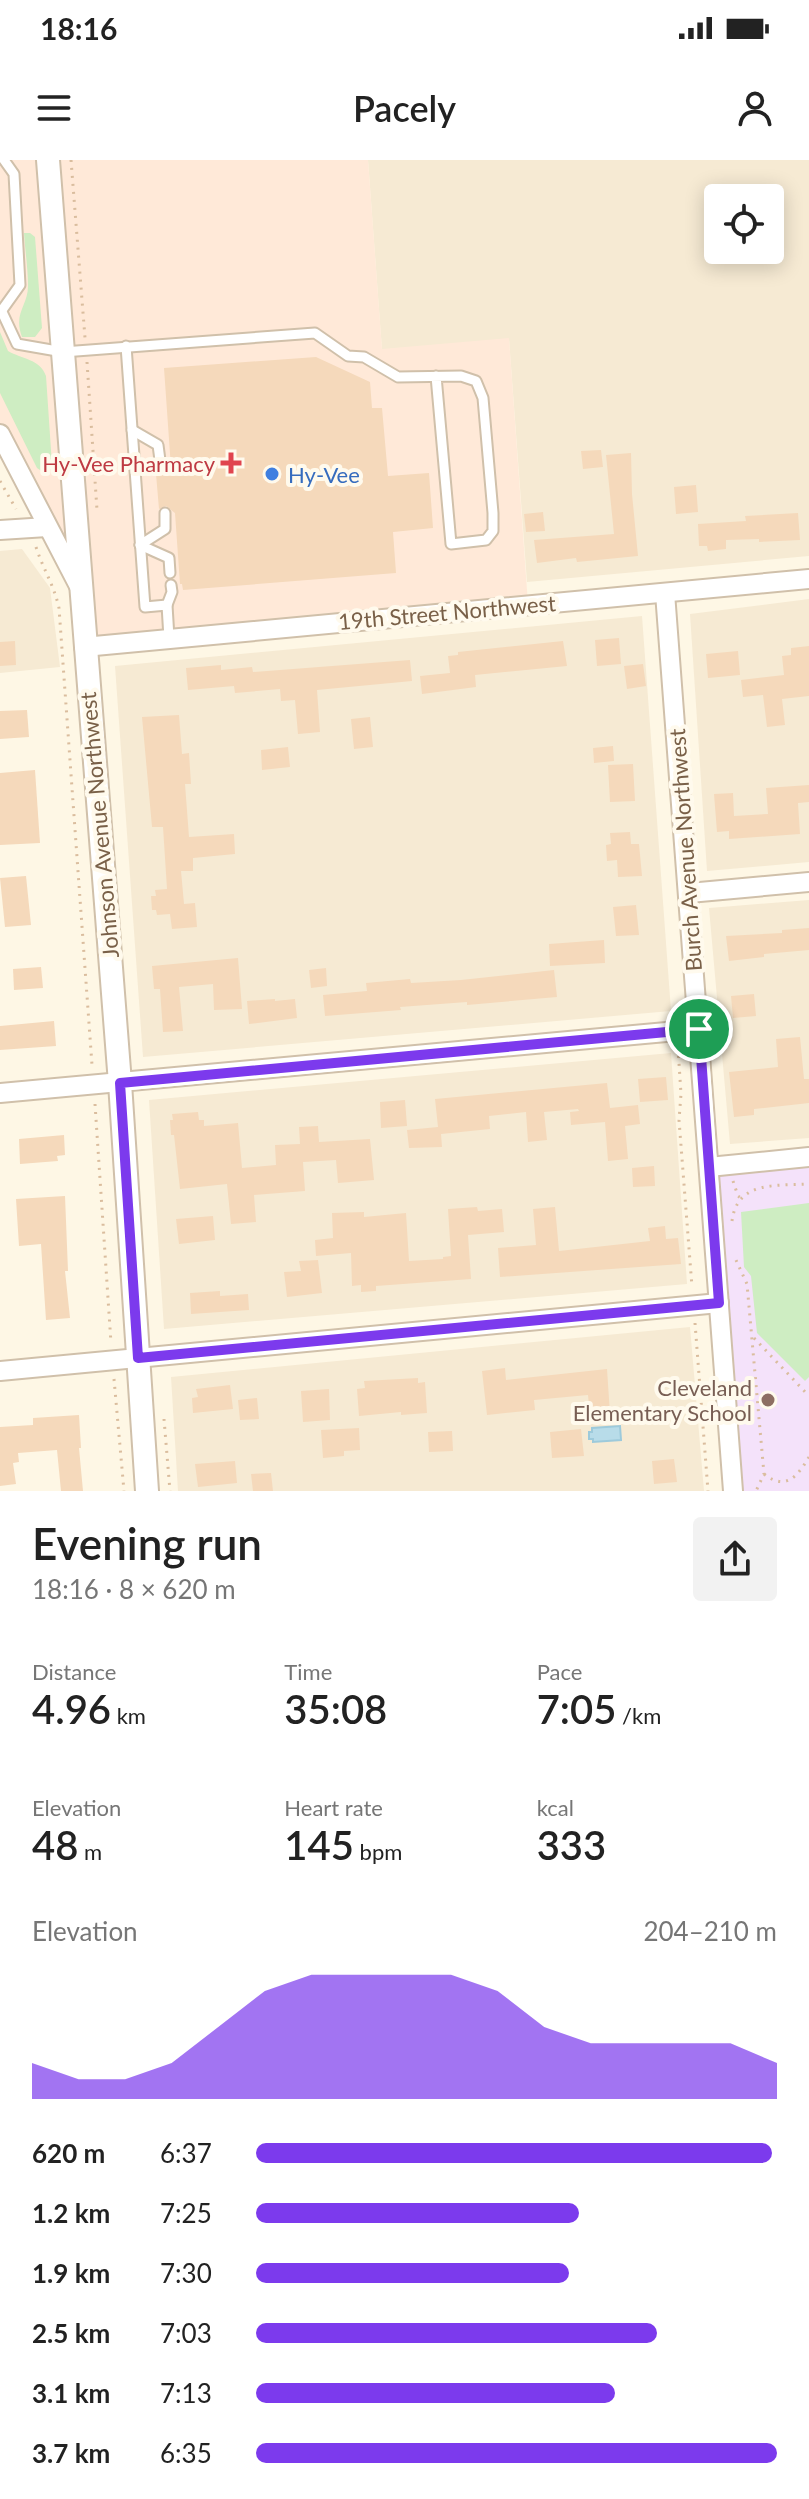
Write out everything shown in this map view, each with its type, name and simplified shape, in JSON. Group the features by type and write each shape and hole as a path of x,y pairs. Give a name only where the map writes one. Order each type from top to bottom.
{"street":[{"name":"Johnson Avenue Northwest","path":"48,160 120,1083 147,1491"},
{"path":"0,434 80,588"},
{"path":"0,530 47,527"},
{"name":"19th Street Northwest","path":"84,647 809,579"},
{"name":"Burch Avenue Northwest","path":"665,593 733,1491"},
{"path":"689,893 809,882"},
{"path":"0,1093 699,1029"},
{"path":"709,1167 809,1157"},
{"path":"0,1371 719,1303"}],"lane":[{"path":"4,160 14,174 20,285 1,312 17,344 63,352 315,333 348,356 364,357 398,377 436,376 461,376 476,381 483,398 493,513 493,531 486,540 451,544 436,376"},
{"path":"126,346 145,607 167,605"},
{"path":"132,430 158,445 161,468"},
{"path":"140,545 165,529 165,513"},
{"path":"140,545 169,558 170,573"},
{"path":"169,638 167,605 171,585"}],"path":[{"path":"0,481 16,509"},
{"path":"36,547 55,587 59,608 92,1068"},
{"path":"678,1044 682,1152 693,1291"},
{"path":"95,1104 124,1491"},
{"path":"682,1152 692,1151"},
{"path":"733,1178 742,1199"},
{"path":"731,1229 733,1214 742,1199 757,1187 809,1184"},
{"path":"733,1255 747,1284 764,1474 756,1491"},
{"path":"695,1323 708,1491"},
{"path":"752,1336 809,1396"},
{"path":"764,1474 782,1483 793,1479 809,1457"}],"shaded area":[{"path":"0,160 368,160 382,349 509,338 528,604 84,647 80,588 0,434"},
{"path":"368,160 809,160 809,556 527,582 509,339 382,350"},
{"path":"22,549 50,588 60,667 0,673 0,551"},
{"path":"809,599 809,862 707,871 690,614"},
{"path":"642,616 671,1011 143,1057 115,666"},
{"path":"809,900 809,1138 730,1144 709,908"},
{"path":"671,1053 687,1284 164,1329 149,1100"},
{"name":"Cleveland Elementary School","path":"809,1157 809,1491 733,1491 709,1167"},
{"path":"690,1327 704,1491 178,1491 171,1377"}],"green space":[{"path":"24,233 35,237 42,328 35,337 22,337 19,322 28,286"},
{"path":"0,332 8,351 40,366 46,376 52,465 43,472 37,468 0,393"},
{"path":"809,1203 809,1377 805,1381 757,1333 751,1276 744,1267 741,1212"}],"water":[{"path":"620,1426 621,1440 593,1442 589,1439 592,1428"}],"building":[{"name":"Hy-Vee","path":"316,357 370,382 372,408 382,408 388,476 429,473 433,528 393,532 396,573 183,590 175,513 166,506 159,509 156,474 163,475 171,468 164,368"},
{"path":"601,450 603,467 583,469 581,451"},
{"path":"631,453 638,556 537,563 534,540 614,534 606,455"},
{"path":"696,485 698,512 676,514 674,487"},
{"path":"543,512 545,531 526,532 524,514"},
{"path":"798,513 800,540 726,540 726,549 708,551 707,546 699,546 698,524 746,521 745,516"},
{"path":"619,638 621,664 597,666 595,640"},
{"path":"15,641 16,665 0,666 0,642"},
{"path":"563,641 567,666 475,675 476,687 422,694 420,676 450,673 448,656 458,655 458,652"},
{"path":"809,646 809,696 782,699 785,725 767,727 763,695 743,697 741,680 784,675 782,656 791,655 791,648"},
{"path":"738,651 740,675 708,678 706,654"},
{"path":"410,660 412,681 317,690 320,732 298,734 295,700 281,701 280,689 235,693 234,686 188,690 186,668 221,665 221,670 252,667 253,672"},
{"path":"643,664 646,686 627,689 624,666"},
{"path":"27,710 29,737 0,739 0,711"},
{"path":"179,715 182,754 189,753 191,784 185,784 189,837 234,834 235,854 193,858 193,871 181,871 184,904 195,903 197,927 172,929 170,914 157,915 156,910 152,910 151,896 156,896 155,890 167,889 163,827 152,827 142,717"},
{"path":"370,717 373,747 354,749 351,719"},
{"path":"613,746 614,761 594,763 593,748"},
{"path":"288,747 290,767 262,770 261,750"},
{"path":"633,764 635,801 610,802 608,765"},
{"path":"35,770 40,843 0,845 0,773"},
{"path":"809,785 809,802 798,803 800,834 729,839 729,831 717,832 714,794 733,793 734,816 768,814 766,788"},
{"path":"630,832 631,844 639,844 642,876 618,877 617,860 607,861 606,845 611,844 610,833"},
{"path":"26,876 31,925 5,927 0,878"},
{"path":"636,905 639,935 616,936 613,907"},
{"path":"809,928 809,950 729,961 726,936"},
{"path":"604,940 605,963 550,966 549,944"},
{"path":"238,958 242,1009 214,1010 213,984 179,987 183,1031 163,1032 160,989 154,989 152,966"},
{"path":"41,967 43,988 14,990 13,969"},
{"path":"326,968 327,986 311,988 309,970"},
{"path":"554,970 557,997 400,1007 401,1010 325,1016 323,995 367,991 366,983 410,979 411,983 461,980"},
{"path":"754,994 756,1016 733,1018 731,996"},
{"path":"295,999 297,1018 249,1024 247,1001"},
{"path":"54,1021 56,1046 0,1050 0,1026"},
{"path":"800,1037 804,1079 809,1079 809,1103 754,1109 754,1115 734,1117 729,1072 778,1067 776,1039"},
{"path":"666,1077 668,1100 640,1102 638,1079"},
{"path":"607,1083 610,1108 638,1105 640,1124 625,1126 628,1159 608,1161 605,1122 571,1125 570,1112 578,1109 544,1112 547,1140 528,1142 526,1112 489,1116 490,1129 441,1134 442,1147 409,1148 407,1130 438,1127 435,1099"},
{"path":"405,1100 407,1126 381,1128 380,1102"},
{"path":"198,1112 204,1126 238,1123 242,1168 276,1165 275,1145 300,1144 299,1127 318,1126 319,1142 370,1139 374,1180 338,1183 336,1160 303,1162 305,1191 254,1195 256,1222 231,1224 227,1184 180,1189 170,1120 173,1120 172,1114"},
{"path":"64,1135 65,1155 57,1156 58,1161 20,1164 19,1139"},
{"path":"654,1166 655,1186 633,1187 632,1168"},
{"path":"65,1196 68,1271 65,1271 70,1318 46,1320 41,1244 19,1246 16,1199"},
{"path":"477,1207 478,1211 502,1209 504,1232 468,1235 471,1279 376,1286 376,1291 361,1292 361,1285 352,1286 351,1253 316,1256 315,1240 333,1238 332,1213 364,1212 364,1217 406,1213 409,1261 443,1259 451,1256 448,1209"},
{"path":"555,1207 559,1251 650,1241 648,1228 665,1226 666,1239 678,1238 681,1264 500,1277 498,1248 536,1245 533,1209"},
{"path":"213,1216 215,1240 179,1244 176,1219"},
{"path":"318,1260 322,1293 287,1297 284,1272 301,1271 299,1261"},
{"path":"220,1291 220,1296 248,1294 249,1310 191,1314 190,1293"},
{"path":"505,1368 506,1380 607,1369 610,1414 590,1415 588,1395 534,1400 535,1410 487,1415 482,1371"},
{"path":"418,1378 418,1383 425,1382 427,1413 359,1416 357,1389 365,1388 364,1381"},
{"path":"230,1385 233,1409 193,1413 192,1398 198,1397 196,1389"},
{"path":"329,1389 330,1420 303,1422 301,1391"},
{"path":"257,1398 259,1419 240,1420 238,1400"},
{"path":"79,1415 83,1491 61,1491 57,1450 18,1453 19,1462 13,1463 16,1484 0,1486 0,1427 33,1425 33,1418"},
{"path":"359,1428 360,1450 344,1451 344,1456 323,1458 321,1430"},
{"path":"581,1429 584,1456 552,1458 550,1432"},
{"path":"452,1431 453,1451 429,1452 428,1432"},
{"path":"674,1459 677,1482 654,1484 652,1461"},
{"path":"235,1461 237,1483 198,1487 195,1464"},
{"path":"271,1473 273,1491 253,1491 251,1474"}],"place":[{"name":"Hy-Vee Pharmacy","path":"231,463"},
{"name":"Hy-Vee","path":"272,474"},
{"name":"Cleveland Elementary School","path":"768,1400"}],"route":[{"path":"699,1029 719,1303 138,1358 120,1083 699,1029"}]}
